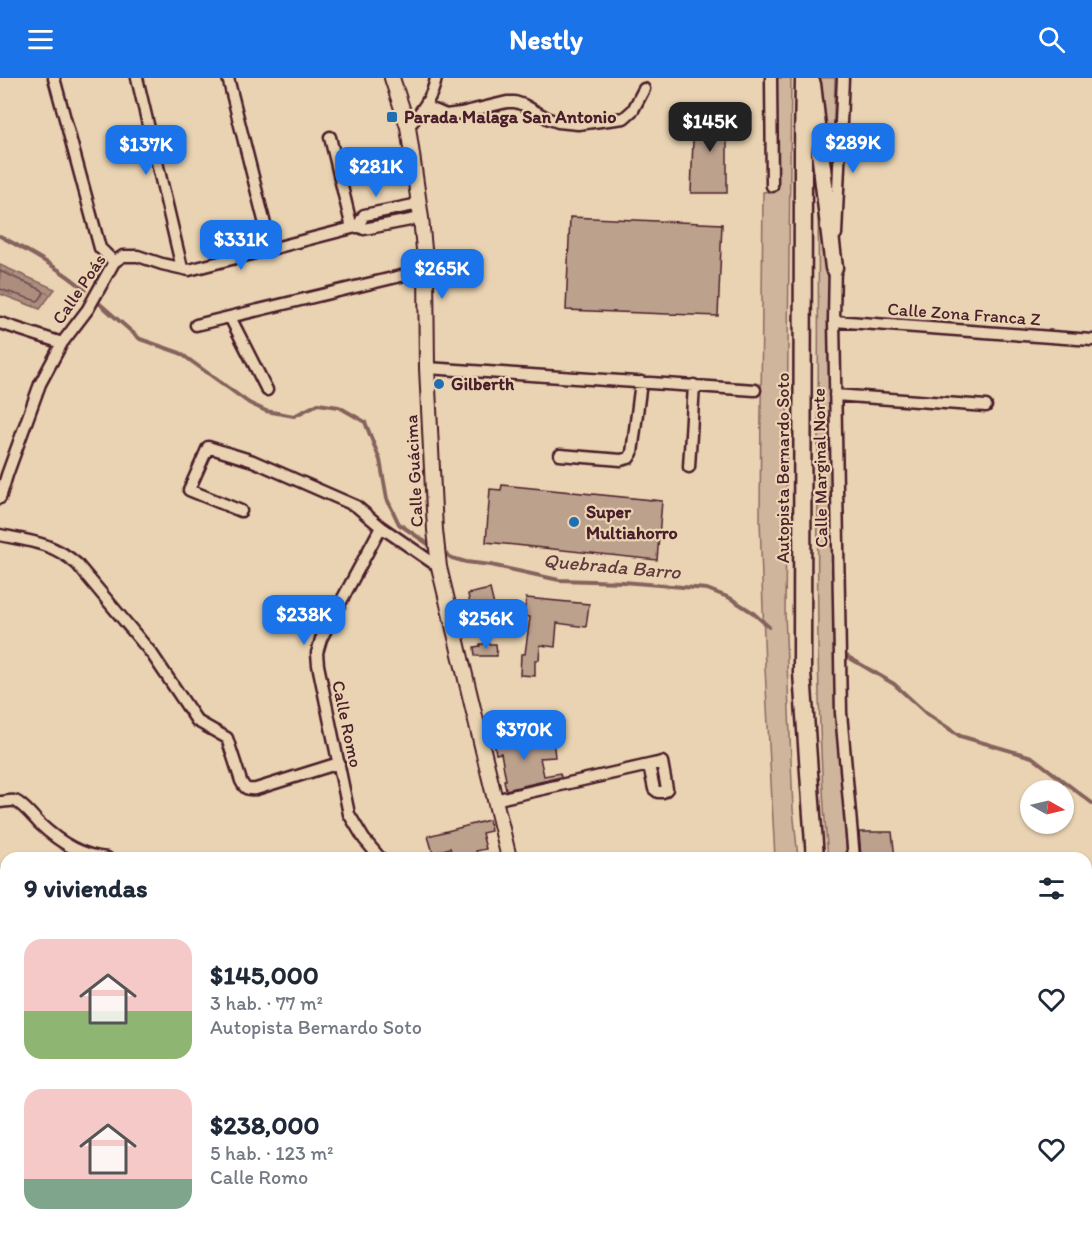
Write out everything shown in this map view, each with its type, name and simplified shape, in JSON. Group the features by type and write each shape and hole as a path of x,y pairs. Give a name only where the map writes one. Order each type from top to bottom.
{"highway":[{"name":"Autopista Bernardo Soto","path":"804,78 802,673 815,852"},
{"path":"812,78 834,268"}],"main road":[{"name":"Calle Guácima","path":"392,78 408,127 426,270 428,368 438,562 507,852"}],"street":[{"path":"54,78 100,248 114,262"},
{"path":"137,78 182,268"},
{"path":"228,78 271,249"},
{"path":"408,127 425,106 436,78"},
{"path":"771,78 772,186"},
{"name":"Calle Marginal Norte","path":"843,78 834,268 834,321 841,712 853,852"},
{"path":"425,106 446,115 515,102 549,119 578,124 624,118 633,110 644,89"},
{"path":"330,137 355,227"},
{"name":"Calle Poás","path":"0,498 40,384 62,343 87,309 114,262 123,256 138,256 189,270 355,227 364,229 420,211"},
{"path":"196,325 426,270"},
{"path":"230,317 267,390"},
{"name":"Calle Zona Franca Z","path":"834,321 1092,340"},
{"path":"0,323 62,343"},
{"path":"428,368 754,390"},
{"path":"560,455 621,460 629,458 632,453 641,382"},
{"path":"689,467 694,385"},
{"path":"836,395 986,406"},
{"path":"241,511 189,490 208,447 253,461 356,506 381,527 438,562"},
{"name":"Calle Romo","path":"375,852 349,814 317,653 321,639 381,527"},
{"path":"0,535 51,546 77,564 152,654 197,721 228,738 244,788 256,789 339,763"},
{"path":"494,800 649,765"},
{"path":"0,802 15,801 41,825 79,852"}],"shaded area":[{"path":"776,78 791,78 785,613 793,809 797,852 775,852 760,519 763,192 776,191"},
{"path":"820,78 835,78 832,184 820,89"},
{"path":"818,180 831,268 832,538 837,707 847,852 827,852 824,812 818,628"}],"water":[{"path":"0,265 55,289 40,309 0,294"}],"building":[{"path":"727,111 727,193 691,193 694,113"},
{"path":"570,217 722,224 718,316 566,310"},
{"name":"Super Multiahorro","path":"502,485 662,501 657,560 486,542 490,489 501,490"},
{"path":"490,589 498,622 474,627 468,594"},
{"path":"526,598 589,604 586,627 557,623 555,647 540,645 539,660 535,660 535,676 520,675 521,654 525,654 530,617 524,616"},
{"path":"480,644 496,644 497,656 475,656 474,647"},
{"path":"523,735 525,742 553,740 555,757 540,758 544,776 560,773 561,777 506,790 501,753 496,754 494,741"},
{"path":"489,820 491,831 482,833 486,849 476,852 451,852 450,848 433,852 428,836"},
{"path":"859,832 892,832 894,852 861,852"}],"waterway":[{"name":"Quebrada Barro","path":"0,236 55,267 85,290"},
{"name":"Quebrada Barro","path":"100,304 140,339 180,353 249,403 266,411 294,416 318,404 339,407 365,422 380,460 387,499 399,524 434,548"},
{"name":"Quebrada Barro","path":"441,551 452,558 466,562 491,565 559,580 623,582 707,589 730,598 752,612 769,627"},
{"name":"Quebrada Barro","path":"843,654 894,684 927,714 960,736 1032,757 1092,803"}],"place":[{"name":"Parada Malaga San Antonio","path":"392,117"},
{"name":"Gilberth","path":"439,384"},
{"name":"Super Multiahorro","path":"574,522"}]}
